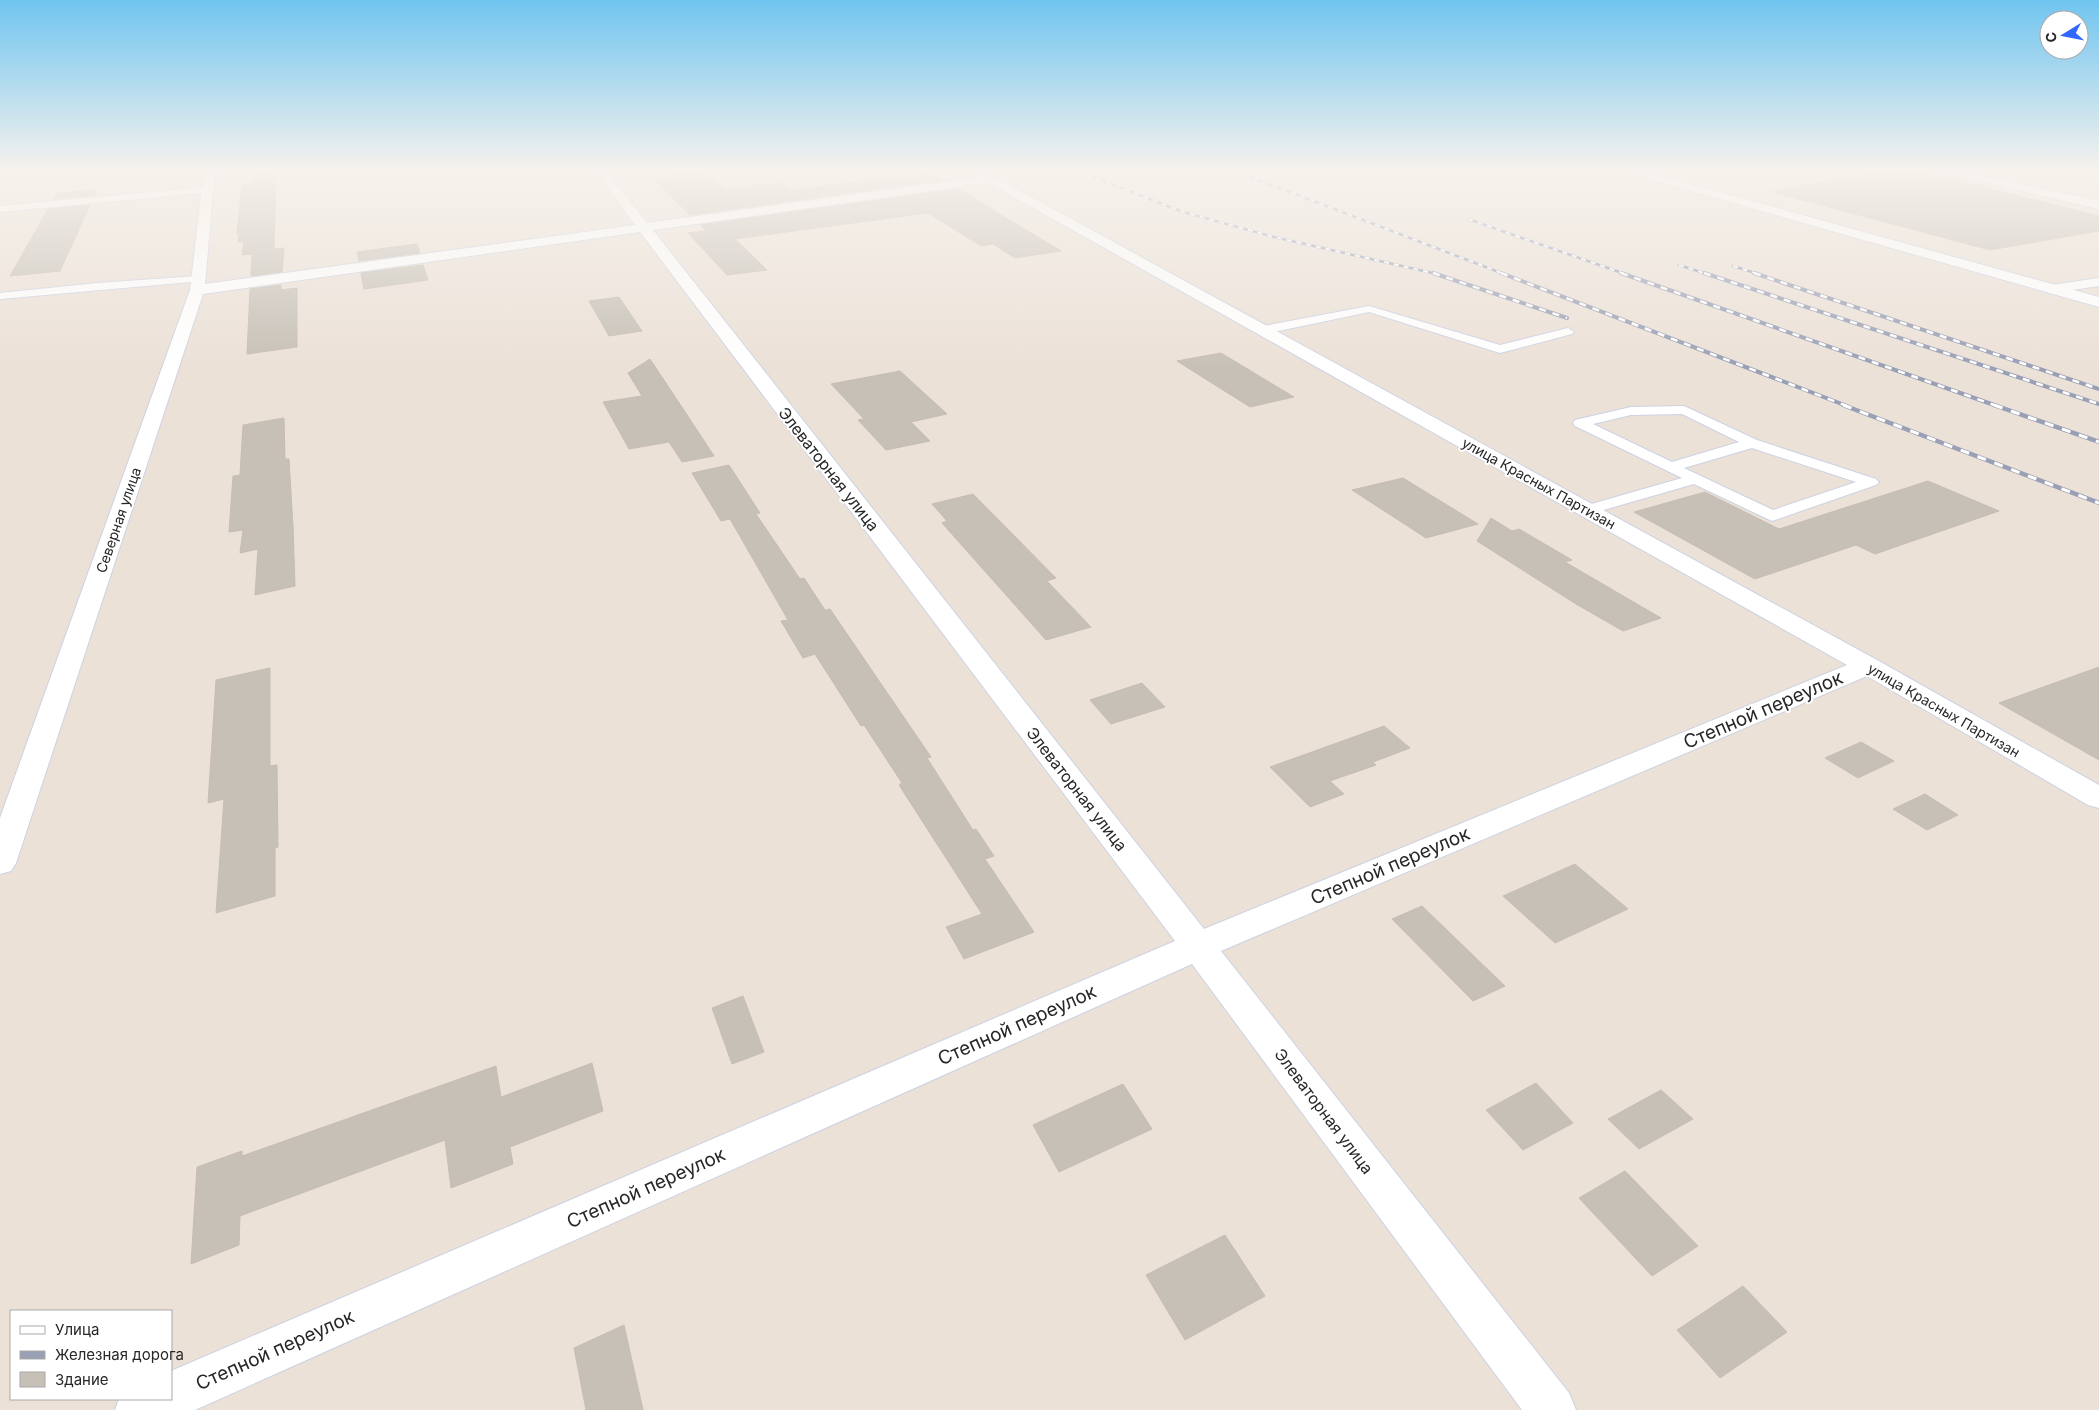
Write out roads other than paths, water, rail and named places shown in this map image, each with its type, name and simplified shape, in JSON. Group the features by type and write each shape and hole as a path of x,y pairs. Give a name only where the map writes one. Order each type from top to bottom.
{"street":[{"name":"Северная улица","path":"0,864 198,284 203,237"},
{"path":"198,284 573,237"},
{"name":"Элеваторная улица","path":"650,237 1198,946 1552,1410"},
{"name":"улица Красных Партизан","path":"1096,237 1868,666 2099,798"},
{"path":"1866,237 2099,302"},
{"path":"2052,289 2099,282"},
{"name":"Степной переулок","path":"172,1396 1198,946 1868,666"},
{"path":"139,1410 162,1400"}],"lane":[{"path":"0,296 97,286 198,284"},
{"path":"1264,330 1369,309 1500,349 1568,332"},
{"path":"1684,410 1752,443 1871,482 1772,516 1670,467 1580,423 1631,411 1684,410"},
{"path":"1670,467 1752,443"},
{"path":"1588,510 1695,479"}],"railway":[{"path":"1273,237 1434,273"},
{"path":"1407,237 1504,274"},
{"path":"1519,237 1625,274"},
{"path":"1679,265 1707,274"},
{"path":"1733,266 1758,274"},
{"path":"1434,273 1567,318"},
{"path":"1501,273 1847,406"},
{"path":"1621,273 1997,406"},
{"path":"1704,273 2099,404"},
{"path":"1754,273 2099,389"},
{"path":"1843,405 2099,503"},
{"path":"1994,405 2099,442"}]}
